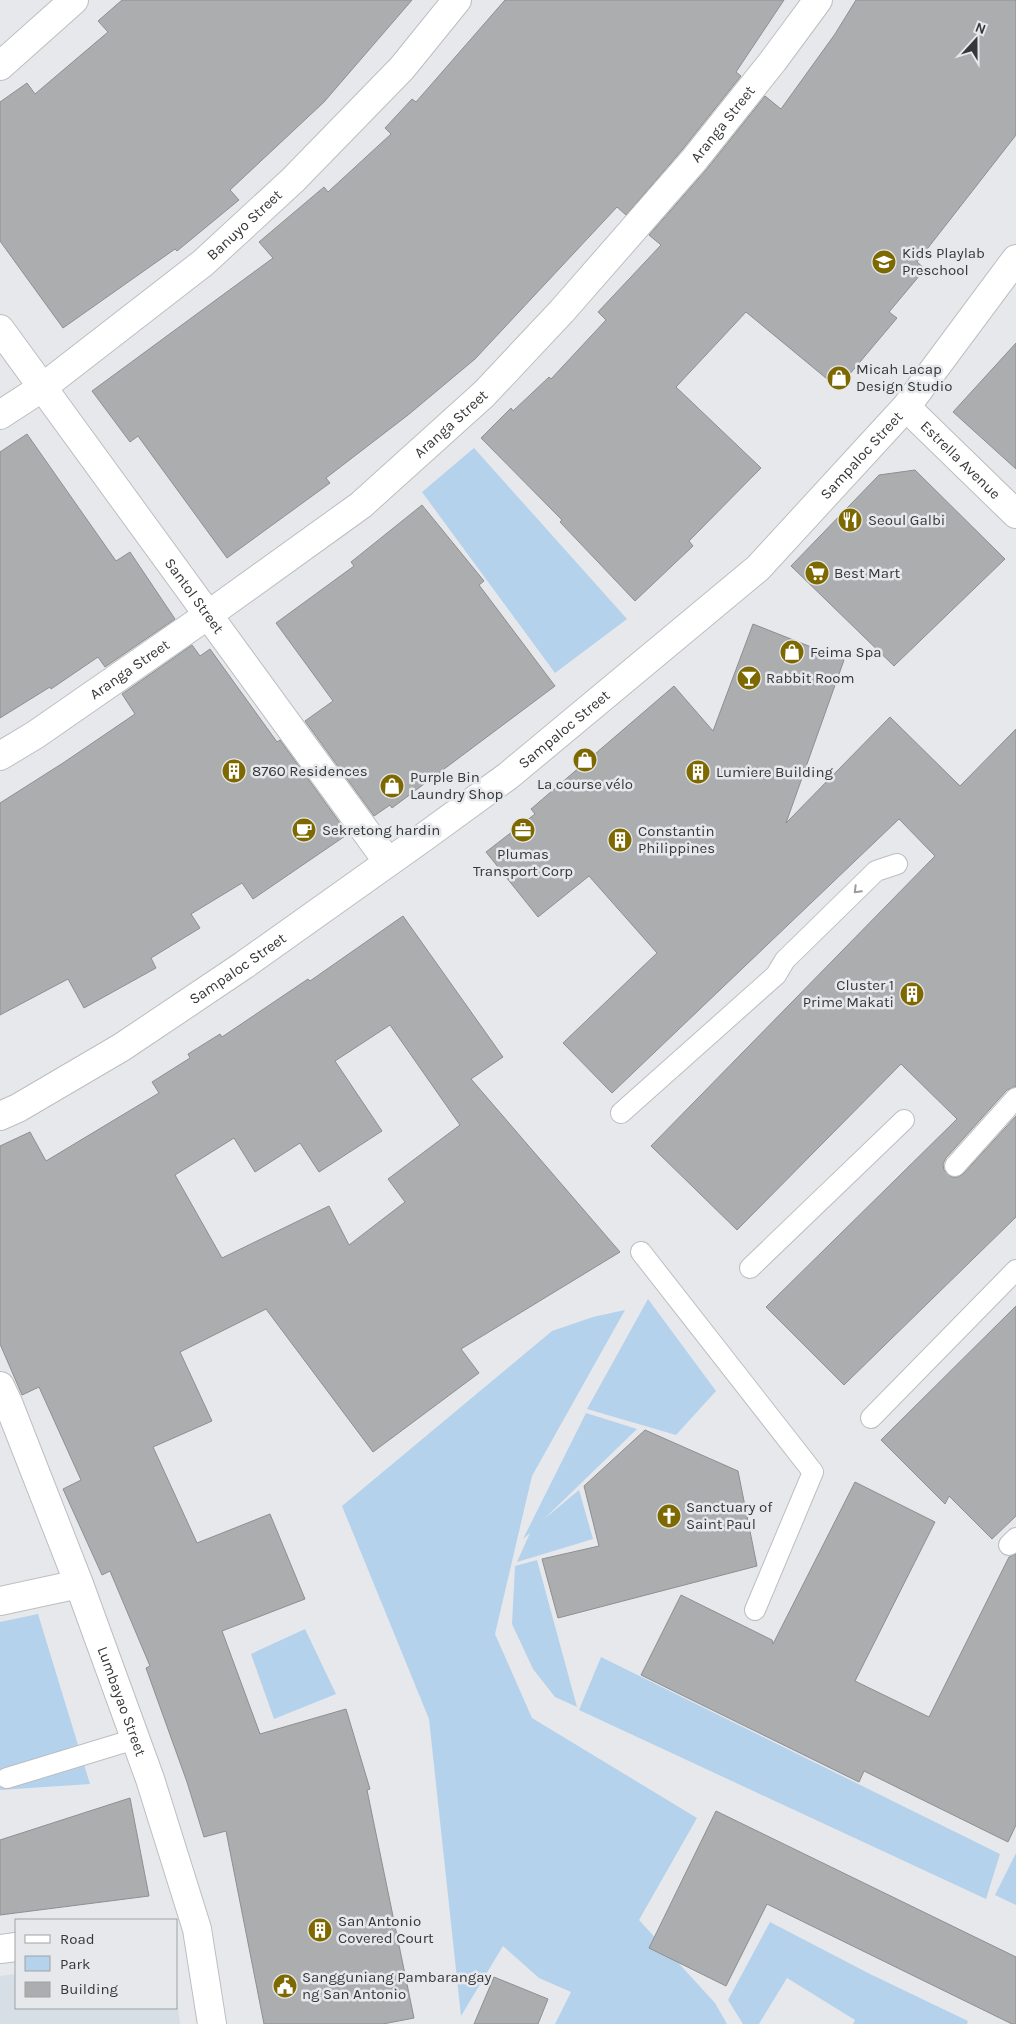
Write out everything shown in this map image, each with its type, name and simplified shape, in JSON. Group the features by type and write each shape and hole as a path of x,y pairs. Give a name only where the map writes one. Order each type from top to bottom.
{"street":[{"path":"0,66 74,0"},
{"name":"Banuyo Street","path":"0,415 43,388 203,263 293,180 402,68 457,0"},
{"name":"Aranga Street","path":"0,756 36,735 361,505 484,394 562,311 694,160 773,61 818,0"},
{"name":"Sampaloc Street","path":"0,1116 18,1108 122,1047 244,965 508,776 758,568 906,407 1016,258"},
{"name":"Santol Street","path":"0,329 388,862"},
{"name":"Estrella Avenue","path":"906,407 1016,514"},
{"name":"Lumbayao Street","path":"0,1386 79,1584 150,1779 186,1930 212,2024"},
{"path":"0,1601 79,1584"},
{"path":"0,1949 15,1947"}],"lane":[{"path":"621,1113 776,975 785,960 876,871 897,864"},
{"path":"955,1166 1016,1098"},
{"path":"750,1268 904,1120"},
{"path":"641,1252 813,1472 755,1610"},
{"path":"871,1418 1016,1270"},
{"path":"7,1778 135,1739"}],"shaded area":[{"path":"15,1974 15,2009 178,2009 178,2007 180,2024 0,2024 0,1976"}],"green space":[{"path":"474,448 627,619 555,673 422,492"},
{"path":"648,1299 716,1391 676,1435 587,1409"},
{"path":"625,1310 532,1476 495,1634 532,1718 697,1818 639,1920 715,2003 727,2024 555,2024 571,1992 539,1978 503,1946 461,2016 429,1719 342,1506 552,1331 593,1317"},
{"path":"586,1413 637,1429 543,1520 579,1490 593,1539 517,1562 530,1533 523,1539"},
{"path":"537,1560 577,1707 555,1697 533,1669 512,1624 515,1566"},
{"path":"38,1614 90,1784 0,1790 0,1622"},
{"path":"305,1629 336,1694 274,1719 251,1654"},
{"path":"601,1657 1000,1854 986,1899 579,1710"},
{"path":"1016,1853 1016,1905 995,1895"},
{"path":"770,1922 870,1974 968,2021 967,2024 853,2024 855,2020 787,1978 759,2024 743,2024 728,2000"}],"building":[{"path":"122,0 412,0 324,102 230,190 239,200 177,251 175,249 63,328 0,241 0,102 27,83 35,94 108,32 98,21"},
{"path":"505,0 784,0 736,72 741,76 682,150 626,215 617,207 475,359 408,415 326,478 330,483 227,558 138,436 130,442 92,391 273,258 259,242 324,187 328,192 391,134 385,128 412,99 416,102"},
{"path":"856,0 1016,0 1016,135 917,262 925,269 889,312 897,318 838,388 746,312 676,387 761,468 689,541 693,546 635,601 560,522 562,520 481,438 511,408 513,411 549,377 551,379 606,320 598,312 661,245 649,235 706,170 765,96 781,109 835,34"},
{"path":"1016,343 1016,469 953,412"},
{"path":"27,434 116,561 130,552 175,619 105,667 98,657 51,689 50,687 0,718 0,452"},
{"path":"915,470 1005,559 894,666 791,566 879,475"},
{"path":"422,505 484,581 479,585 555,686 392,808 390,805 374,816 305,721 333,701 276,623 354,566 351,562"},
{"path":"753,624 844,660 786,823 890,717 960,786 1016,729 1016,1086 1007,1090 946,1158 943,1164 944,1170 952,1177 958,1177 963,1174 1016,1116 1016,1217 844,1385 766,1307 957,1119 901,1064 737,1230 651,1146 935,856 899,819 612,1093 563,1043 657,953 589,876 538,917 486,852 535,814 531,809 674,686 713,731"},
{"path":"192,645 200,656 210,649 277,742 280,740 348,834 253,899 242,883 191,914 200,928 151,958 156,968 84,1008 68,979 0,1015 0,803 135,714 122,694"},
{"path":"403,916 503,1057 471,1079 620,1252 461,1349 479,1373 373,1452 266,1309 180,1352 212,1421 153,1447 197,1543 270,1514 305,1599 222,1631 260,1734 346,1709 370,1789 367,1790 414,2018 383,2024 264,2024 226,1831 204,1837 187,1782 146,1668 150,1666 110,1571 102,1575 63,1489 81,1480 39,1387 22,1395 0,1344 0,1146 30,1132 46,1161 159,1093 152,1082 190,1058 188,1054 220,1034 222,1037 308,979 310,981","holes":["390,1025 460,1125 388,1179 405,1202 349,1245 329,1206 222,1258 175,1175 234,1138 255,1172 300,1143 319,1172 382,1131 335,1061"]},
{"path":"1016,1306 1016,1516 992,1539 949,1496 945,1504 881,1440"},
{"name":"Sanctuary of Saint Paul","path":"645,1430 738,1471 757,1566 558,1618 542,1559 599,1546 584,1486"},
{"path":"855,1482 935,1522 855,1681 929,1717 1009,1557 1016,1554 1016,1825 1008,1842 864,1771 859,1782 641,1675 681,1595 772,1640 773,1644"},
{"path":"130,1798 149,1896 0,1915 0,1840"},
{"path":"716,1811 1016,1957 1016,2024 1012,2024 767,1904 726,1986 649,1948"},
{"path":"494,1977 548,1999 538,2024 474,2024"}],"place":[{"name":"Kids Playlab Preschool","path":"884,262"},
{"name":"Micah Lacap Design Studio","path":"839,378"},
{"name":"Seoul Galbi","path":"850,520"},
{"name":"Best Mart","path":"817,573"},
{"name":"Feima Spa","path":"792,652"},
{"name":"Rabbit Room","path":"749,678"},
{"name":"La course vélo","path":"585,760"},
{"name":"8760 Residences","path":"234,771"},
{"name":"Lumiere Building","path":"698,772"},
{"name":"Purple Bin Laundry Shop","path":"392,786"},
{"name":"Sekretong hardin","path":"304,830"},
{"name":"Plumas Transport Corp","path":"523,830"},
{"name":"Constantin Philippines","path":"620,840"},
{"name":"Cluster 1 Prime Makati","path":"912,994"},
{"name":"Sanctuary of Saint Paul","path":"669,1516"},
{"name":"San Antonio Covered Court","path":"320,1930"},
{"name":"Sangguniang Pambarangay ng San Antonio","path":"285,1986"}]}
